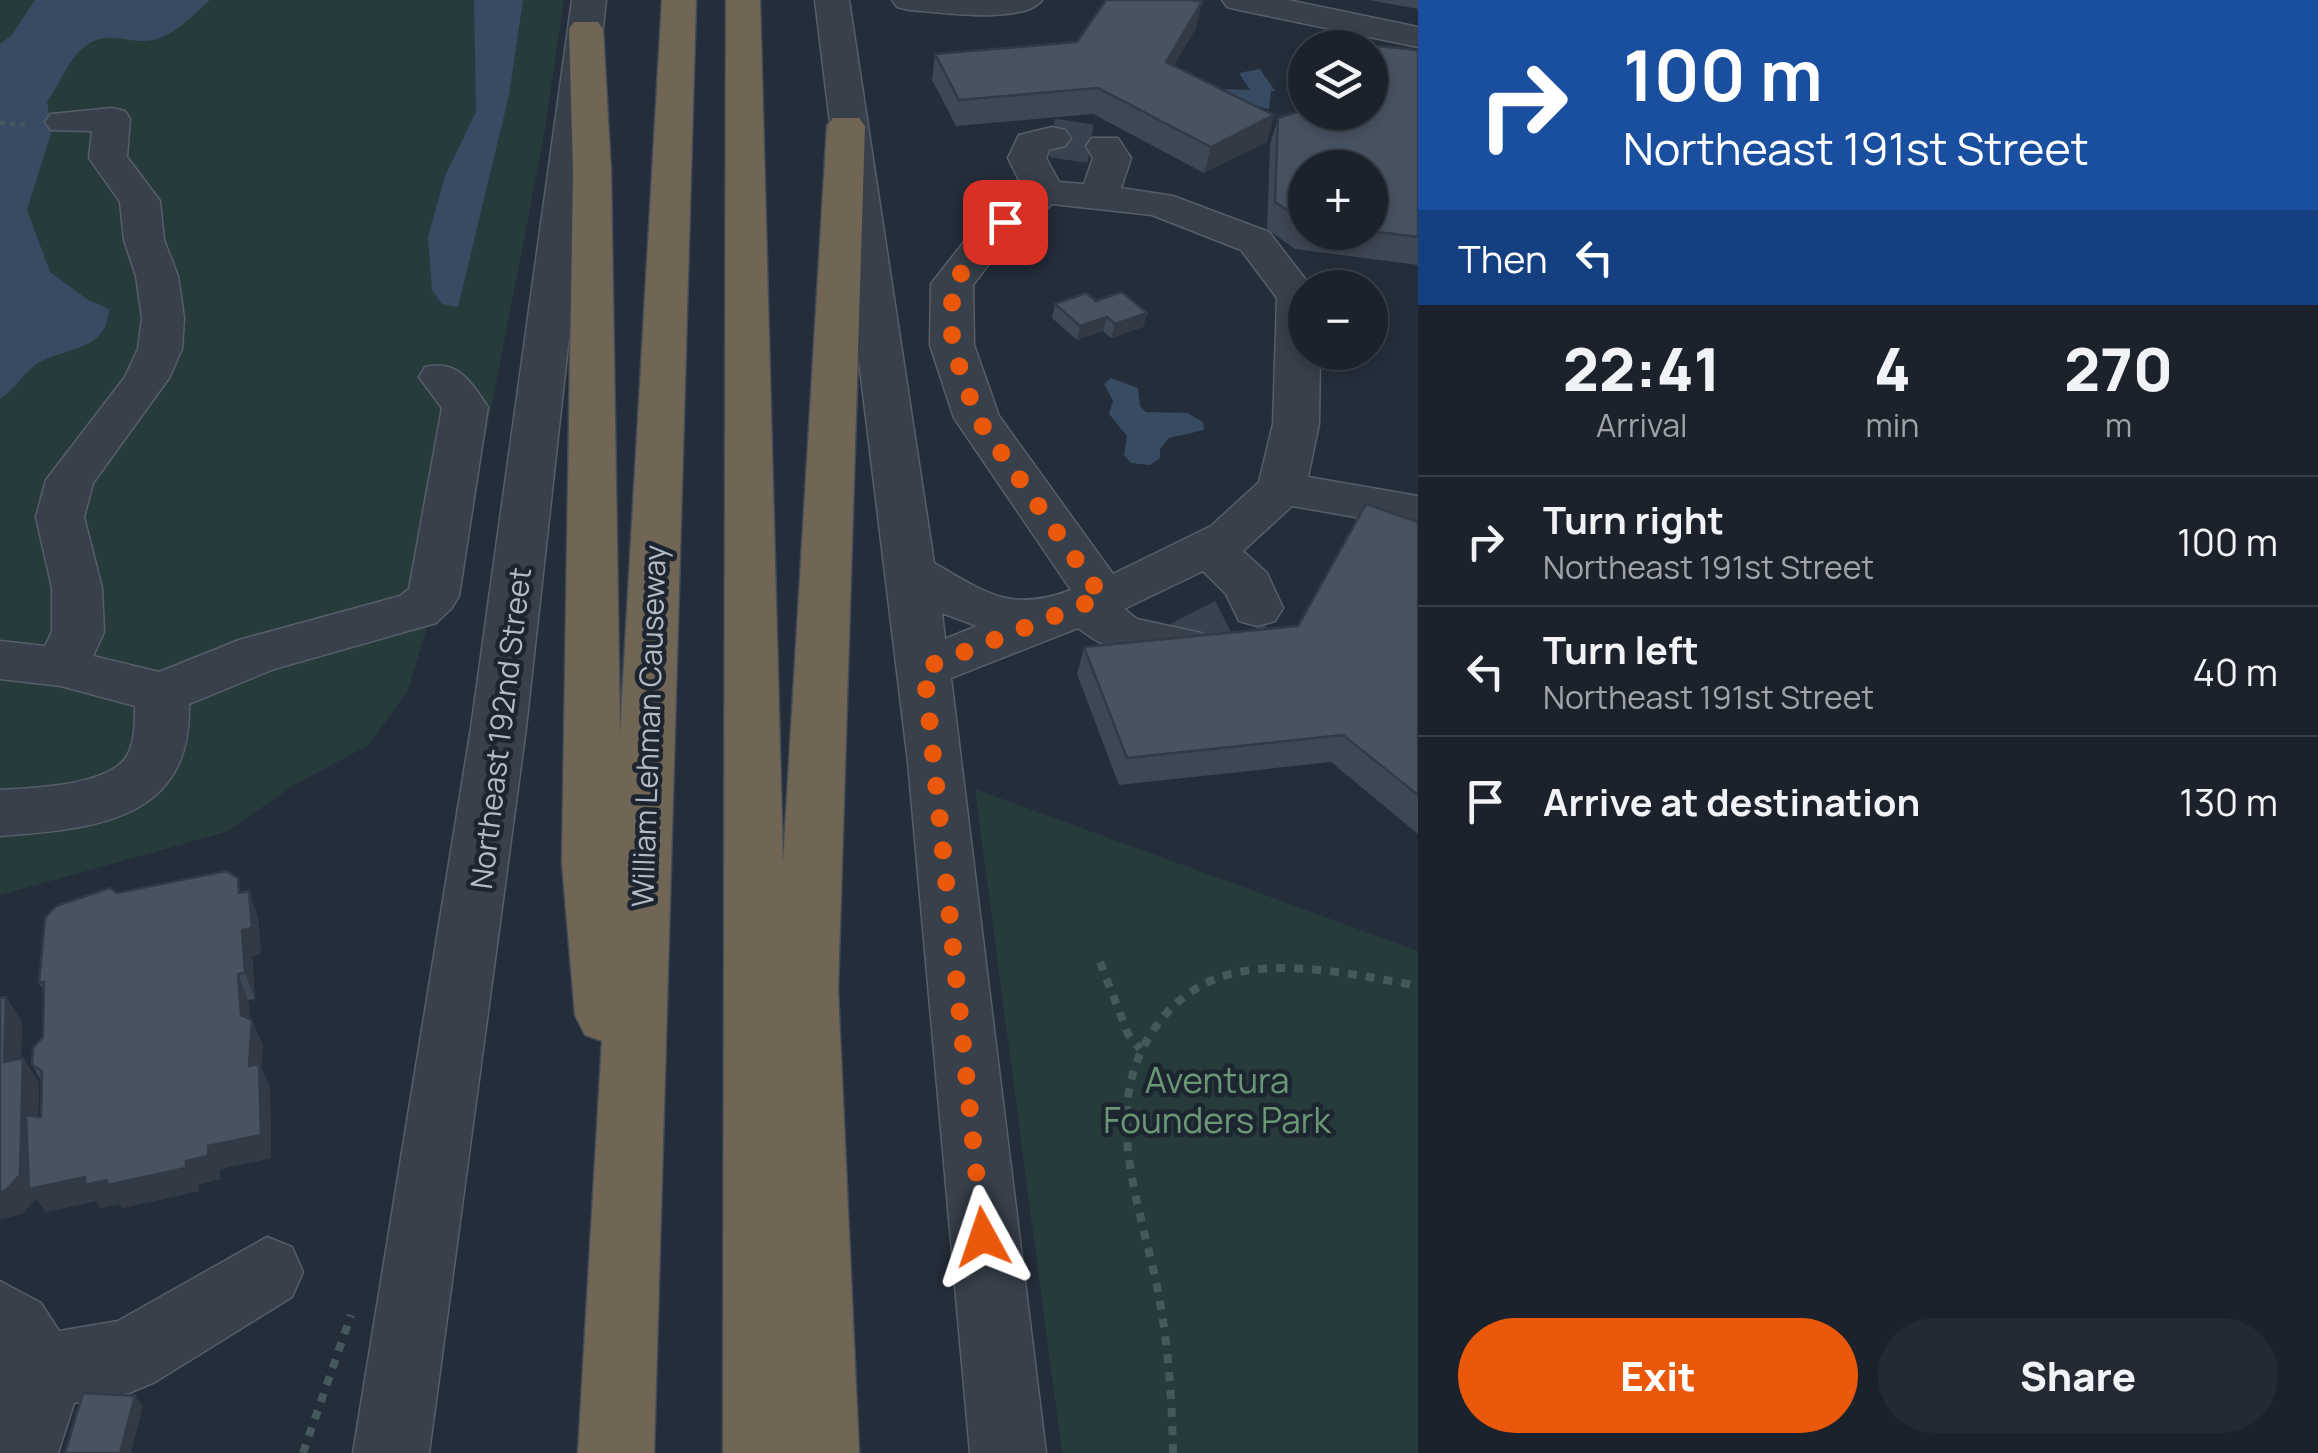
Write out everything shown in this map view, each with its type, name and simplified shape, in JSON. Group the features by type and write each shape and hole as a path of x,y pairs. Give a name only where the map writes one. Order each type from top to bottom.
{"highway":[{"name":"William Lehman Causeway","path":"616,1453 679,0"},
{"path":"742,0 761,1453"},
{"path":"588,14 592,172 592,863 626,1214"},
{"path":"821,1453 806,990 846,126"}],"street":[{"path":"1008,1453 924,668 846,126 834,17 890,5 993,5 1025,0"},
{"path":"1239,0 1418,38"},
{"name":"Northeast 192nd Street","path":"391,1453 477,909 568,202 588,14"},
{"path":"61,667 78,632 77,588 60,517 70,480 147,378 160,348 163,318 158,276 144,240 140,200 108,158 112,119 64,122"},
{"path":"1045,192 1027,158 1032,143 1052,138"},
{"path":"1099,196 1112,158 1104,146"},
{"path":"1182,646 1122,636 1093,601 977,418 952,345 952,284 988,238 1022,205 1045,192 1268,218"},
{"path":"924,668 1093,601 1228,538 1282,488 1296,424 1298,298 1255,241 1159,204"},
{"path":"0,660 61,667 162,693 258,654 418,610 433,596 464,407 441,377"},
{"path":"1282,488 1418,512"},
{"path":"1208,547 1250,586 1256,608"},
{"path":"911,572 969,606 1033,622"},
{"path":"0,813 71,805 136,784 148,773 161,742 162,693"},
{"path":"18,1453 36,1408 19,1344 129,1356 267,1272"}],"path":[{"path":"1100,962 1128,1034 1140,1050"},
{"path":"1173,1453 1172,1393 1159,1299 1125,1140 1128,1084 1140,1050 1181,998 1203,982 1232,972 1293,970 1418,986"},
{"path":"303,1453 356,1299"}],"green space":[{"path":"0,0 564,0 543,141 487,430 408,690 369,745 296,784 226,832 0,895"},
{"name":"Aventura Founders Park","path":"975,789 1418,951 1418,1453 1062,1453"}],"water":[{"path":"35,0 210,0 180,27 162,37 143,41 108,38 88,44 70,63 47,102 52,130 27,210 50,272 88,300 109,309 106,324 92,342 34,366 0,399 0,44 11,36"},
{"path":"474,0 523,0 509,95 458,307 442,304 432,290 428,237 445,176 476,112"},
{"path":"1260,69 1275,91 1271,91 1269,109 1225,99 1226,89 1250,90 1239,73"},
{"path":"1111,378 1138,388 1140,406 1146,412 1187,413 1203,422 1204,430 1169,438 1160,449 1160,458 1150,465 1131,463 1124,455 1127,436 1109,414 1113,401 1104,384"}],"building":[{"path":"1106,0 1202,2 1166,62 1274,115 1211,147 1098,88 959,100 935,54 1077,42"},
{"path":"1388,47 1418,50 1418,237 1388,233 1388,150 1288,150 1288,211 1275,202 1278,118 1288,115 1288,130 1388,130"},
{"path":"1122,292 1147,313 1115,324 1107,317 1080,326 1055,304 1086,293 1096,301"},
{"path":"1366,504 1418,522 1418,795 1343,735 1127,758 1084,647 1298,626"},
{"path":"226,871 238,878 239,893 249,891 252,928 242,930 245,973 238,974 241,1015 252,1020 249,1066 259,1064 261,1135 208,1146 208,1156 186,1161 186,1168 107,1185 107,1180 85,1185 85,1177 29,1189 26,1115 41,1117 42,1071 32,1065 33,1048 43,1037 44,982 39,983 45,918 56,906 110,888 117,893"},
{"path":"6,997 4,1062 23,1058 20,1175 0,1192 0,998"},
{"path":"83,1393 135,1396 120,1453 65,1453"}],"tunnel":[{"path":"1052,138 1105,146"},
{"path":"1182,646 1257,608"}],"route":[{"path":"983,1237 924,668 1102,597 977,418 952,345 952,284 1005,222"}]}
